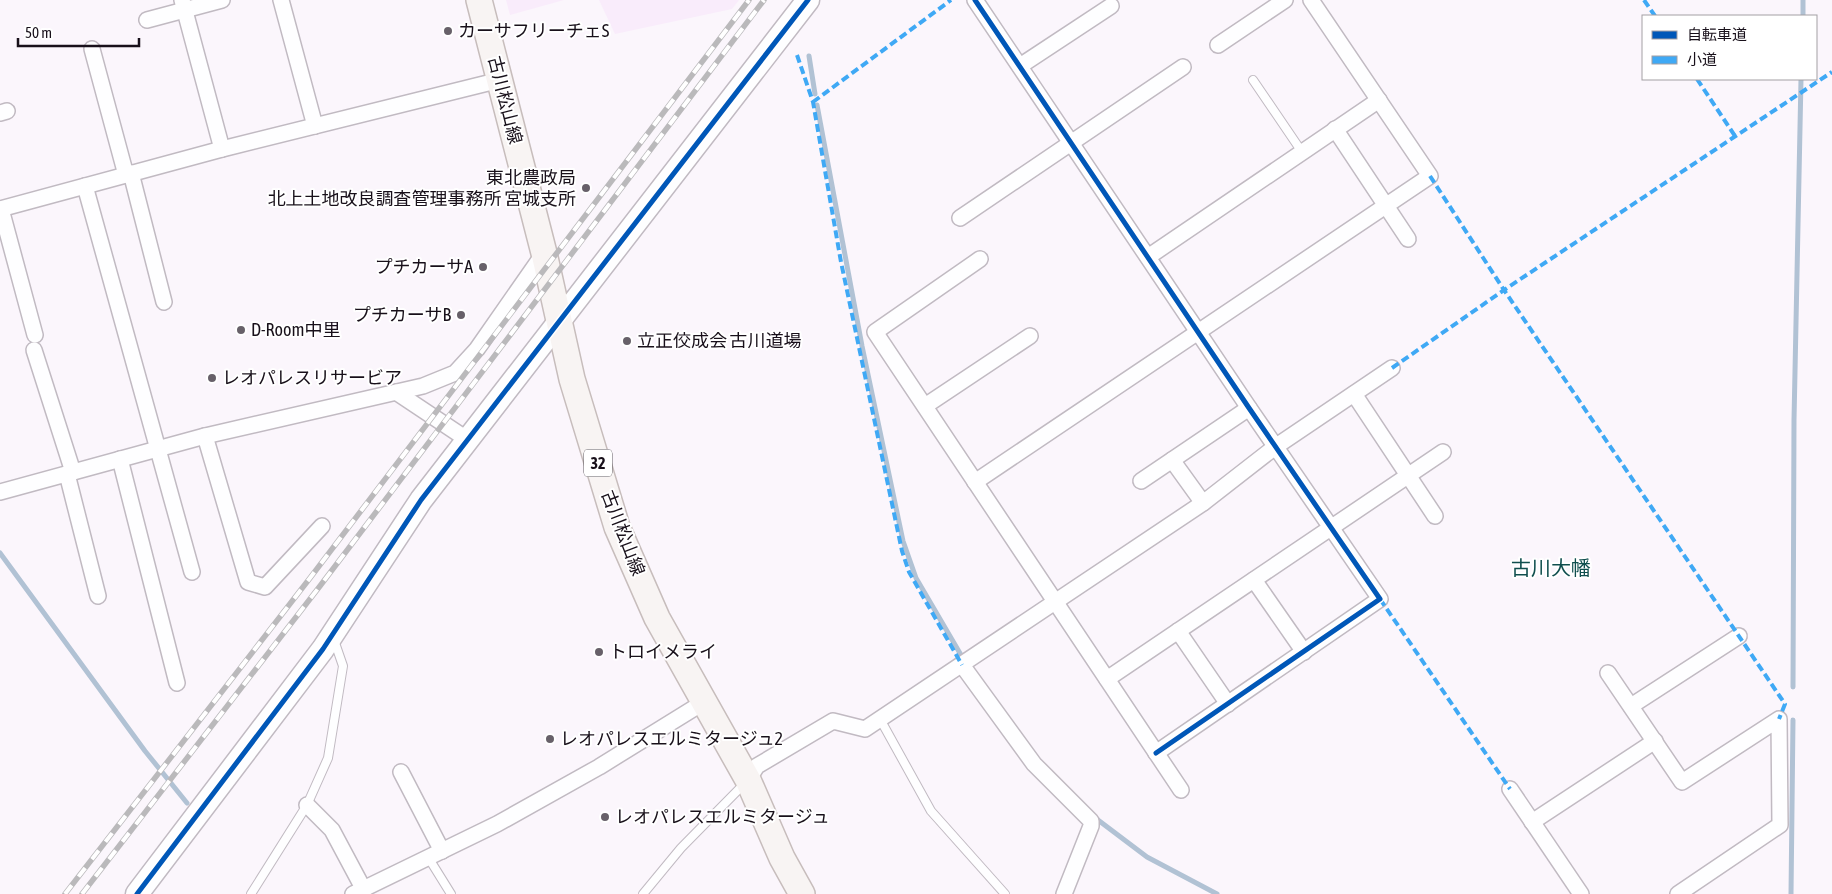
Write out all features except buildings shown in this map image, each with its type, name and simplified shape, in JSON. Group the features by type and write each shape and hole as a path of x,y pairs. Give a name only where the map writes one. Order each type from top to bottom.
{"main road":[{"name":"古川松山線","path":"479,0 544,253 558,324 572,380 617,527 657,618 748,780 782,858 802,894"}],"street":[{"path":"147,20 183,5 222,0"},
{"path":"281,0 315,126"},
{"path":"137,894 332,635 421,500 808,0"},
{"path":"976,0 1249,408 1380,599 1156,753"},
{"path":"1218,45 1285,0"},
{"path":"975,482 1430,176 1311,0"},
{"path":"183,5 222,149"},
{"path":"1020,66 1112,6"},
{"path":"92,48 164,302"},
{"path":"960,218 1183,67"},
{"path":"35,334 0,209 222,149 500,80"},
{"path":"1148,257 1379,100"},
{"path":"1335,130 1408,239"},
{"path":"85,186 192,572"},
{"path":"0,492 205,436 423,386 455,373 477,349 544,253"},
{"path":"980,259 874,332 1181,790"},
{"path":"925,406 1030,336"},
{"path":"34,350 70,473 98,596"},
{"path":"748,780 757,766 833,721 865,729 1203,503 1276,447 1392,368"},
{"path":"396,392 468,440"},
{"path":"1354,394 1436,516"},
{"path":"1141,481 1249,408"},
{"path":"205,436 248,582 264,587 322,526"},
{"path":"1107,679 1444,452"},
{"path":"120,459 178,683"},
{"path":"1172,460 1203,503"},
{"path":"1254,580 1304,652"},
{"path":"1178,631 1228,704"},
{"path":"1631,706 1739,636"},
{"path":"962,665 1034,764 1091,821 1091,826 1064,894"},
{"path":"1608,673 1682,782 1779,719 1780,825 1678,894"},
{"path":"307,805 332,830 358,892 497,824 599,767 704,702"},
{"path":"1532,822 1655,741"},
{"path":"402,772 435,854"},
{"path":"1510,789 1581,894"}],"lane":[{"path":"1253,80 1302,152"},
{"path":"251,894 307,805 328,758 343,666 332,635"},
{"path":"880,719 931,811 1005,894"},
{"path":"643,894 681,848 748,780"},
{"path":"435,854 451,894"}],"shaded area":[{"path":"506,0 564,0 510,15"},
{"path":"599,0 739,0 732,9 615,34"}],"waterway":[{"path":"1803,0 1803,15"},
{"path":"809,56 815,94"},
{"path":"1793,687 1794,420 1801,80"},
{"path":"817,105 862,346 903,541 916,578 961,655"},
{"path":"0,553 145,751 187,803"},
{"path":"1791,894 1793,720"},
{"path":"1094,817 1147,857 1217,894"}],"railway":[{"path":"65,894 310,578 749,0"},
{"path":"82,894 320,586 764,0"}],"marked path":[{"path":"813,102 951,0"},
{"path":"1644,0 1654,15"},
{"path":"797,55 813,102 841,262 902,551 909,572 962,665"},
{"path":"1392,368 1504,290 1832,72"},
{"path":"1698,80 1735,136"},
{"path":"1430,176 1504,290 1785,704 1779,719"},
{"path":"1380,599 1510,789"}],"cycle path":[{"path":"137,894 323,649 421,500 808,0"},
{"path":"975,0 1249,408 1380,599 1156,753"}],"place":[{"name":"カーサフリーチェS","path":"448,31"},
{"name":"東北農政局 北上土地改良調査管理事務所 宮城支所","path":"586,188"},
{"name":"プチカーサA","path":"483,267"},
{"name":"プチカーサB","path":"461,315"},
{"name":"D-Room中里","path":"241,330"},
{"name":"立正佼成会 古川道場","path":"627,341"},
{"name":"レオパレスリサービア","path":"212,378"},
{"name":"トロイメライ","path":"599,652"},
{"name":"レオパレスエルミタージュ2","path":"550,739"},
{"name":"レオパレスエルミタージュ","path":"605,817"}],"district":[{"name":"古川大幡","path":"1551,568"}]}
